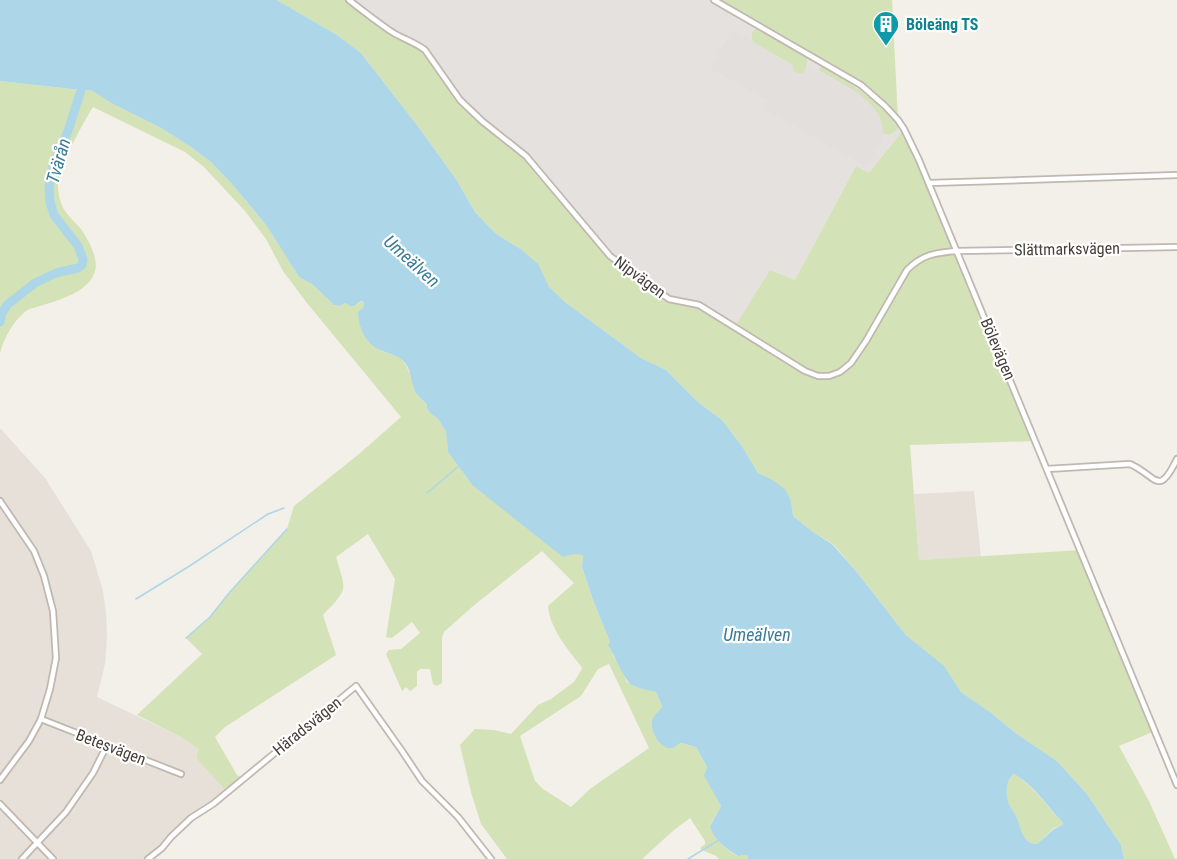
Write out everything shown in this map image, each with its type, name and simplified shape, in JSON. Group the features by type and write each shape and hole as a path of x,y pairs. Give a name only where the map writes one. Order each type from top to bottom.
{"street":[{"name":"Nipvägen","path":"349,0 394,33 425,50 460,100 526,156 610,256 669,299 699,305 805,371 818,376 829,376 840,372 851,363 866,341 907,270 925,256 956,251"},
{"name":"Bölevägen","path":"714,0 861,85 898,120 904,129 929,183 1177,785"},
{"path":"929,183 1177,175"},
{"name":"Slättmarksvägen","path":"956,251 1177,247"},
{"path":"1047,469 1130,464 1154,480 1160,481 1165,480 1169,475 1177,459"},
{"path":"0,501 34,551 44,576 53,611 56,658 41,720 0,780"},
{"name":"Häradsvägen","path":"148,859 197,814 213,804 356,686 422,782 458,817 491,859"},
{"name":"Betesvägen","path":"41,720 181,774"},
{"path":"22,859 66,812 93,773 107,745"},
{"path":"0,804 52,859"}],"shaded area":[{"path":"349,0 714,0 861,85 885,106 904,129 869,173 856,166 795,280 770,270 735,328 669,299 610,256 482,121 394,33"},
{"path":"732,30 793,65 796,73 804,73 809,65 858,93 875,109 880,117 883,133 881,142 867,167 763,108 767,100 710,68"},
{"path":"0,428 45,478 91,551 103,591 107,636 105,664 97,697 181,737 200,749 196,758 227,792 197,814 148,859 0,859"},
{"path":"974,491 981,557 919,560 914,494"}],"green space":[{"path":"277,0 349,0 372,18 418,45 460,100 526,156 610,256 669,299 699,305 734,328 770,270 795,280 856,166 869,173 904,129 1036,441 910,445 919,560 1081,550 1155,731 1119,746 1149,801 1175,859 1124,859 1121,845 1087,794 1057,761 961,692 943,666 906,635 833,544 793,516 791,501 771,479 758,473 742,446 722,420 698,402 666,370 641,358 565,302 549,288 537,264 522,250 495,233 475,212 456,179 361,53 337,35"},
{"path":"714,0 892,0 898,120 861,85"},
{"path":"757,28 807,58 804,72 800,74 796,72 792,69 793,65 754,43 752,33"},
{"path":"822,67 874,101 898,126 897,130 889,135 883,133 880,119 870,103 854,90 820,71 819,68"},
{"path":"0,81 90,90 161,128 211,162 266,225 299,277 313,285 334,305 345,303 354,306 364,302 363,308 381,351 400,357 406,365 419,397 446,432 448,452 472,485 499,506 573,554 583,556 582,567 613,656 627,682 656,692 662,706 659,712 658,740 669,747 681,743 696,747 707,767 705,777 721,806 710,825 712,830 728,850 737,856 747,855 748,859 719,859 702,850 700,848 705,841 690,818 642,859 507,859 481,824 460,745 475,729 511,734 538,705 551,699 574,682 582,669 556,630 548,606 574,583 542,551 444,632 442,637 442,683 437,686 433,684 430,669 420,669 417,672 417,686 410,691 406,687 402,691 386,654 389,650 401,649 420,633 412,622 392,638 386,637 395,579 368,534 336,557 343,589 323,615 336,655 225,727 215,737 237,775 246,776 227,792 196,758 199,749 181,737 137,715 202,654 186,638 210,617 287,529 294,506 401,417 307,303 283,271 266,239 245,211 204,167 185,152 93,107 66,157 58,186 63,208 81,229 92,249 95,271 87,284 74,294 26,311 10,330 0,353","holes":["609,664 649,748 590,789 571,807 543,789 535,781 520,736 581,696 598,669"]},
{"path":"1014,774 1034,791 1063,823 1037,844 1025,838 1007,800 1008,784"}],"water":[{"name":"Umeälven","path":"0,0 277,0 337,35 361,53 456,179 475,212 495,233 522,250 538,264 549,287 565,302 641,358 666,370 698,402 722,420 742,446 758,473 785,489 791,501 793,516 832,544 906,635 944,666 961,692 1057,761 1087,794 1121,845 1124,859 748,859 747,855 738,856 729,850 717,839 710,826 721,806 704,776 707,767 696,747 681,743 668,748 656,738 652,723 662,706 656,692 629,683 619,666 608,645 610,642 582,567 583,556 576,554 563,557 472,485 448,452 446,432 416,393 406,364 399,357 373,346 365,337 358,312 363,308 364,302 361,301 354,306 345,303 339,306 334,305 313,285 299,277 266,225 232,184 211,162 161,128 90,90 0,81","holes":["1014,774 1034,790 1063,823 1037,844 1028,841 1022,833 1007,798 1007,785 1011,777"]}],"waterway":[{"name":"Tvärån","path":"0,322 2,313 8,304 35,283 56,273 82,265 83,259 78,246 54,215 49,186 53,167 68,131 84,81"},
{"path":"427,493 459,466"},
{"path":"136,599 268,514 284,508"},
{"path":"186,638 210,617 287,529"},
{"path":"688,859 719,840"}],"place":[{"name":"Böleäng TS","path":"886,47"}]}
